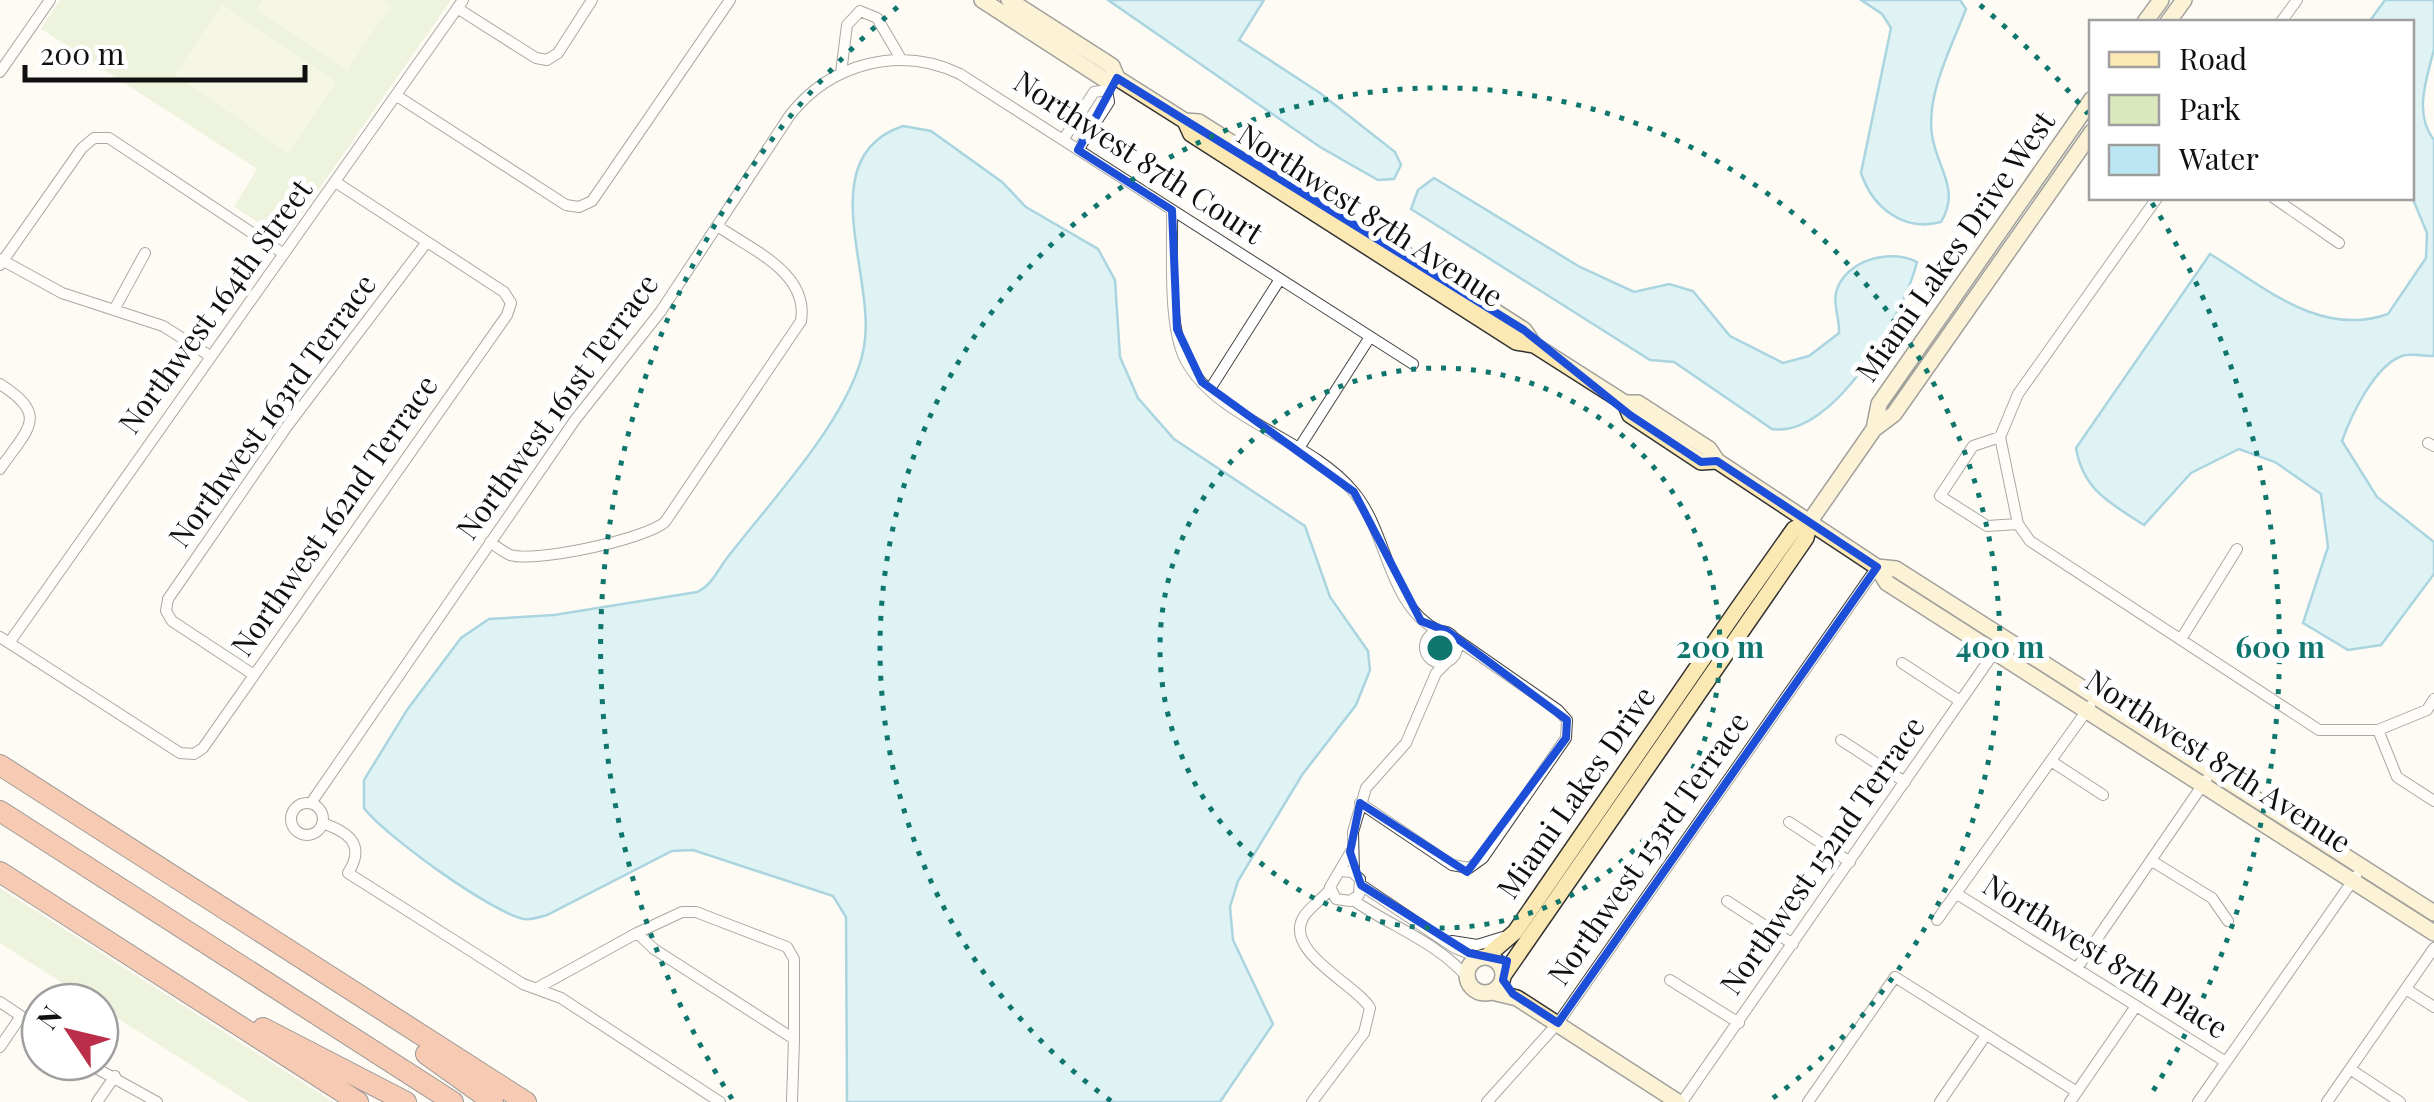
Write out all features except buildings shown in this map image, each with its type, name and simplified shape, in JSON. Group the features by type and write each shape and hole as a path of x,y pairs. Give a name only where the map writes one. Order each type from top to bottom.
{"highway":[{"path":"0,764 526,1102"},
{"path":"0,811 453,1102"},
{"path":"0,826 431,1102"},
{"path":"0,872 358,1102"},
{"path":"193,996 331,1060 406,1102"},
{"path":"370,1003 392,1029 494,1102"}],"street":[{"path":"0,72 50,0"},
{"path":"460,4 536,58 547,60 558,53 592,0"},
{"path":"397,96 566,204 580,207 592,200 730,0"},
{"name":"Northwest 87th Avenue","path":"982,0 1112,84 1185,122 1200,122 1524,330 1534,345 1625,403 1638,403 1877,566 1887,582 1999,645 2208,778 2357,874 2434,933"},
{"name":"Northwest 87th Avenue","path":"1009,0 1112,66 1112,84"},
{"name":"Northwest 164th Street","path":"4,640 337,183 460,4"},
{"path":"841,73 846,25 860,12 877,18 901,59"},
{"name":"Northwest 87th Court","path":"866,64 901,59 932,63 960,74 1413,364"},
{"name":"Northwest 161st Terrace","path":"310,803 490,542 719,228 796,108 841,73 866,64"},
{"path":"1062,140 1094,92 1112,84"},
{"path":"1078,150 1109,102 1112,84"},
{"name":"Miami Lakes Drive West","path":"1874,429 1879,404 2089,103"},
{"path":"1076,120 1091,130"},
{"name":"Miami Lakes Drive West","path":"1810,521 1874,429 1894,414 2089,136"},
{"path":"210,356 163,326 62,293 1,262 82,148 94,138 108,138 284,254"},
{"path":"337,183 426,242"},
{"path":"2156,200 2018,394 2000,437 2018,524 2030,541 2319,730 2378,730 2426,710 2434,699"},
{"path":"2277,200 2339,243"},
{"path":"1172,210 1178,340 1194,374 1354,492 1402,593 1421,621 1433,680"},
{"path":"490,542 508,554 522,556 595,546 660,526 799,329 803,306 796,286 719,228"},
{"name":"Northwest 162nd Terrace","path":"4,640 180,753 194,754 203,748 508,315 510,303 504,292 426,242"},
{"name":"Northwest 163rd Terrace","path":"254,674 172,621 166,612 168,600 288,426 426,242"},
{"path":"114,310 146,253"},
{"path":"1210,389 1280,279"},
{"path":"1299,448 1370,336"},
{"path":"0,384 26,401 32,410 31,424 0,468"},
{"path":"2000,437 1973,446 1940,496 1987,526 2018,524"},
{"name":"Miami Lakes Drive","path":"1483,957 1508,941 1794,529 1810,521"},
{"name":"Miami Lakes Drive","path":"1499,983 1806,538 1810,521"},
{"path":"2180,639 2237,549"},
{"name":"Northwest 153rd Terrace","path":"1487,1102 1558,1023 1877,566"},
{"path":"1360,804 1452,865 1469,868 1483,858 1566,738 1566,720 1453,636 1421,621"},
{"path":"1426,641 1439,631"},
{"path":"1348,872 1360,804 1370,780 1406,743 1433,680 1457,646 1453,636"},
{"name":"Northwest 152nd Terrace","path":"1680,1102 1739,1023 1999,645"},
{"path":"1427,656 1435,662 1468,654 1484,659"},
{"path":"1902,663 1960,702"},
{"path":"1937,920 2091,704"},
{"path":"2378,730 2396,778 2434,801"},
{"path":"1840,740 1905,782"},
{"path":"2051,761 2103,796"},
{"path":"2077,968 2208,778"},
{"path":"310,803 319,808 322,823 312,834 293,827 296,807 310,803"},
{"path":"1789,822 1850,862"},
{"path":"322,823 346,833 356,846 357,856 348,873 523,984 540,987 720,1102"},
{"path":"2152,861 2212,898 2228,921"},
{"path":"1348,872 1446,940 1497,961 1499,983 1518,998 1680,1102"},
{"path":"1312,1102 1364,1034 1370,1008 1310,953 1301,922 1330,890 1333,878 1348,872"},
{"path":"2198,1102 2357,874"},
{"name":"Northwest 87th Avenue","path":"2357,874 2434,913"},
{"path":"1353,900 1361,884"},
{"path":"1330,890 1339,900"},
{"name":"Northwest 87th Place","path":"1957,894 2226,1062"},
{"path":"1318,904 1353,900 1402,934 1440,951 1476,990 1499,983"},
{"path":"1726,900 1793,944"},
{"path":"540,987 682,912 696,912 786,947 794,959 792,1102"},
{"path":"1446,940 1489,943 1519,925"},
{"path":"637,933 794,1039"},
{"path":"2327,1102 2434,948"},
{"path":"1467,977 1471,963 1483,957"},
{"path":"1808,1102 1895,977 2077,1092"},
{"path":"1670,980 1739,1023"},
{"path":"2406,989 2434,1007"},
{"path":"2070,1102 2136,1006"},
{"path":"0,1046 20,1017"},
{"path":"1940,1102 1986,1036"},
{"path":"2350,1069 2400,1102"},
{"path":"120,1079 157,1102"}],"highlighted area":[{"path":"1117,78 1524,330 1630,415 1701,462 1717,461 1877,567 1558,1023 1513,994 1503,980 1507,961 1469,953 1361,885 1350,852 1360,803 1467,872 1566,738 1567,720 1447,631 1421,621 1354,492 1202,382 1177,329 1172,210 1078,150"}],"green space":[{"path":"60,0 451,0 289,232 278,235 234,207 257,169 41,29"},
{"path":"262,0 382,0 391,6 347,71 256,10"},
{"path":"222,4 336,82 288,153 174,75"},
{"path":"0,888 333,1102 249,1102 120,1020 120,982 61,982 0,943"}],"water":[{"path":"1108,0 1264,0 1239,40 1320,93 1395,152 1401,165 1394,179 1378,180 1320,147"},
{"path":"1861,0 1960,0 1966,9 1942,70 1931,119 1949,199 1941,222 1915,224 1892,215 1874,197 1861,173 1891,28 1882,14"},
{"path":"2385,0 2434,0 2434,49 2423,107 2434,140 2434,356 2402,356 2382,370 2358,406 2342,441 2377,497 2434,542 2434,574 2381,645 2348,650 2303,623 2328,547 2321,494 2275,462 2239,449 2191,473 2144,525 2109,502 2092,485 2076,448 2210,254 2273,294 2316,314 2363,320 2388,314 2426,258 2427,233 2413,200 2414,20 2370,20"},
{"path":"903,126 931,131 1002,182 1026,207 1098,249 1115,280 1120,357 1138,398 1174,439 1305,526 1330,597 1368,651 1370,670 1356,705 1302,775 1238,881 1230,907 1233,940 1273,1024 1220,1102 847,1102 846,917 833,896 693,850 672,851 547,915 524,919 488,903 440,871 393,836 364,808 364,780 407,710 461,638 489,619 554,615 697,592 710,582 807,458 856,374 864,347 866,319 853,191 859,164 875,142"},
{"path":"1434,178 1580,267 1634,292 1669,284 1693,291 1730,336 1783,363 1809,356 1839,333 1836,293 1848,272 1882,257 1917,262 1910,285 1881,341 1841,395 1819,415 1795,427 1772,429 1674,362 1650,360 1411,209 1418,190"}]}
